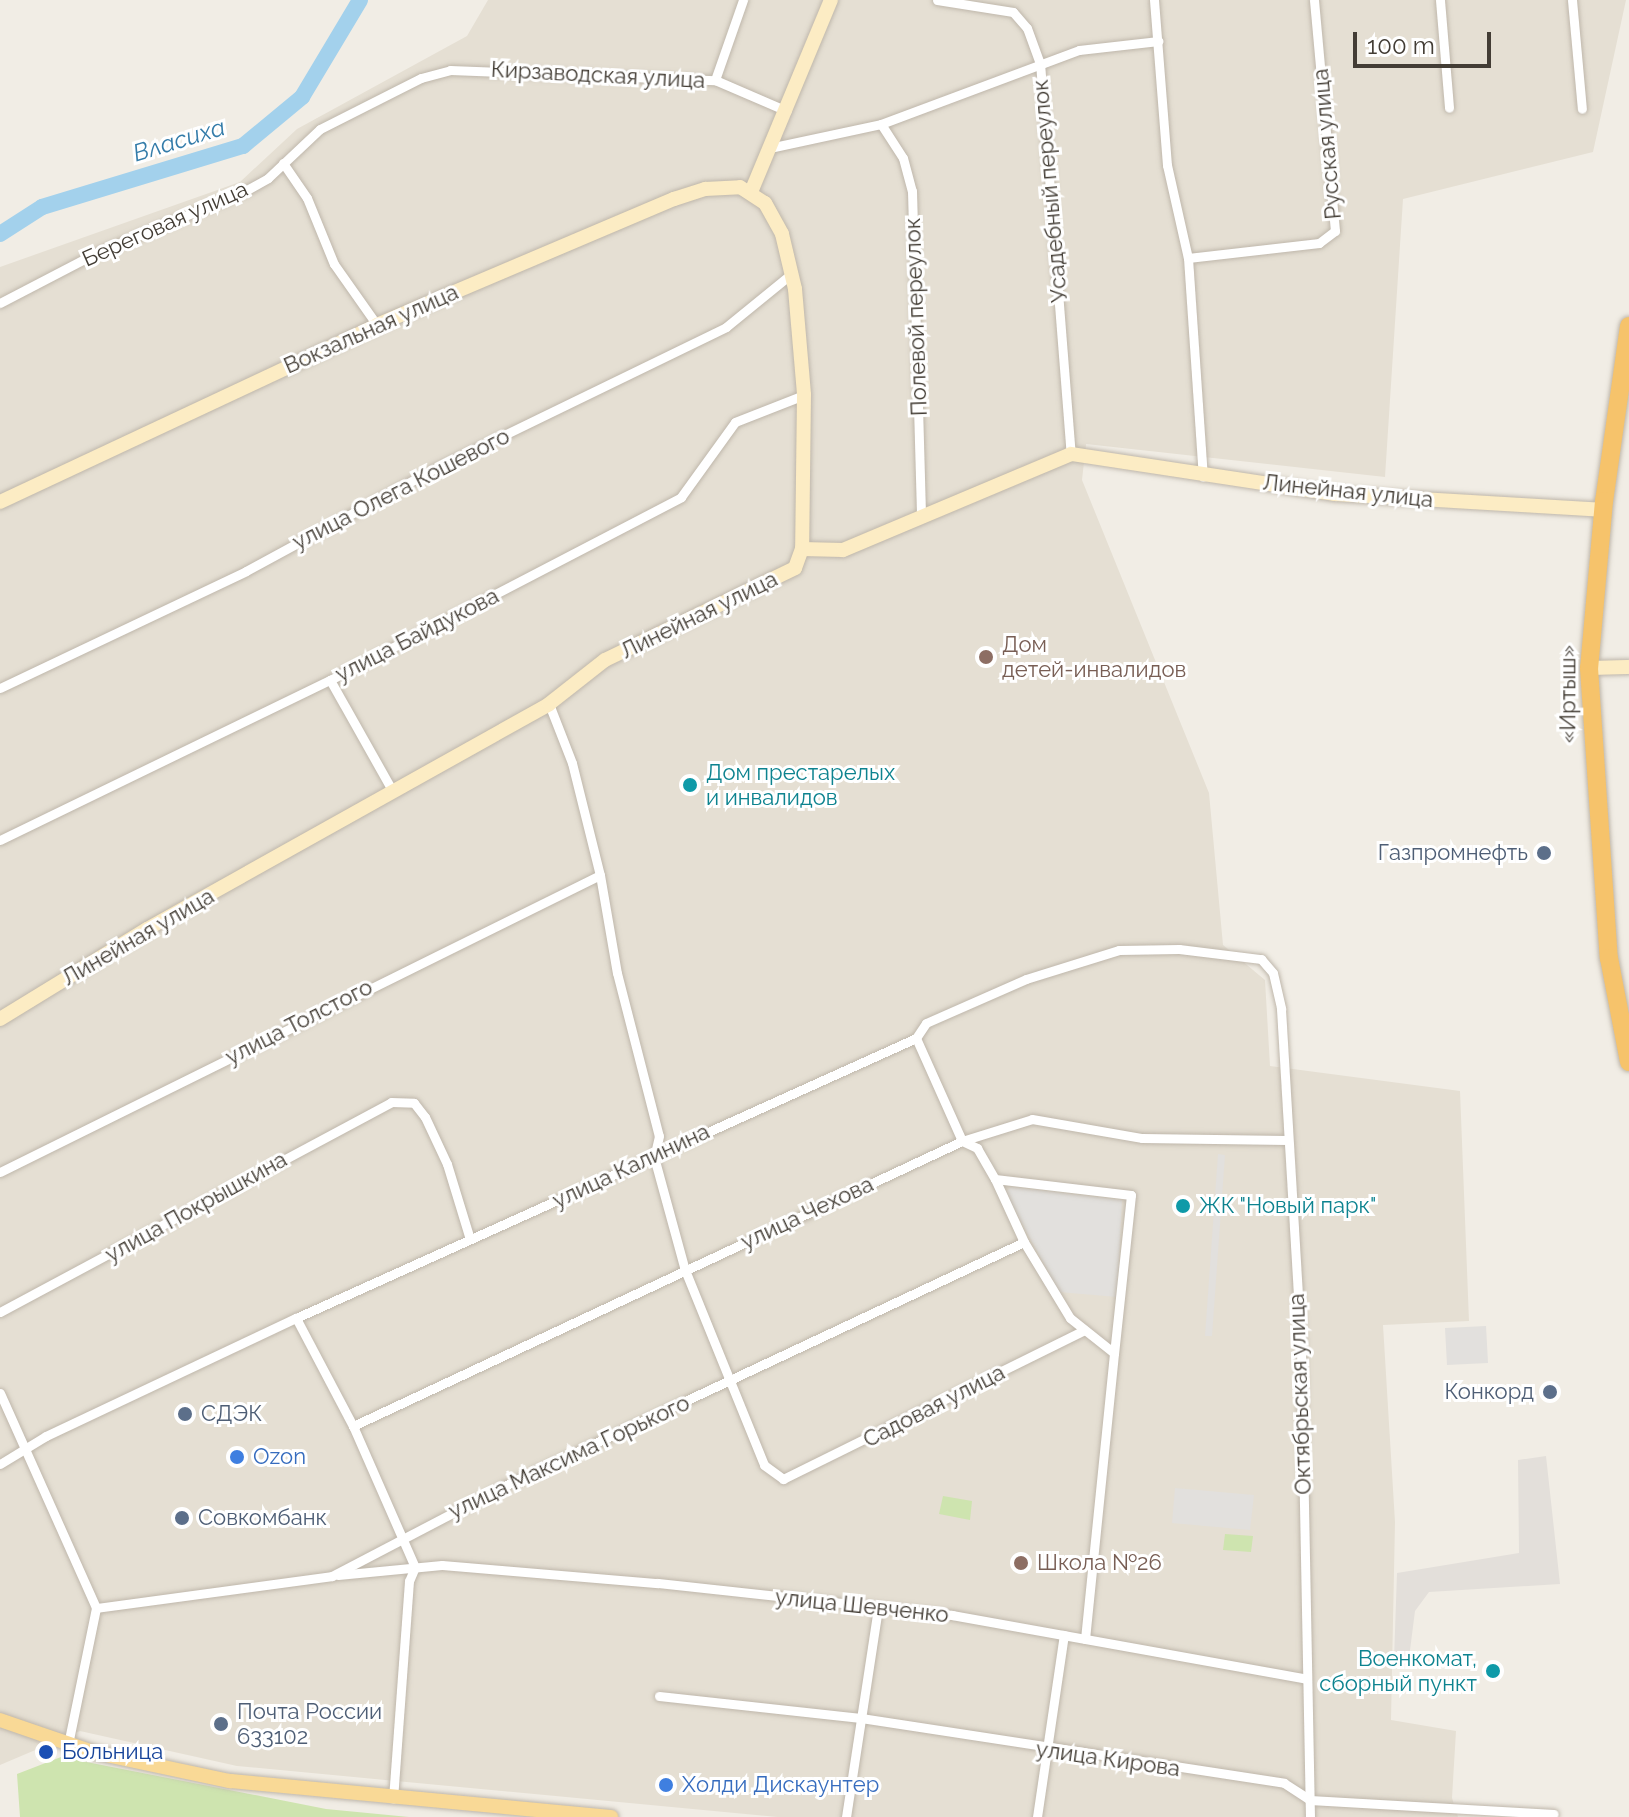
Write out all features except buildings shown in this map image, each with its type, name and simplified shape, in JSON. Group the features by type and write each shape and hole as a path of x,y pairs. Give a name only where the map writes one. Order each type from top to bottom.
{"highway":[{"name":"«Иртыш»","path":"1629,326 1603,510 1589,668 1609,958 1629,1062"}],"main road":[{"path":"0,1720 68,1744 230,1781 611,1817"}],"street":[{"path":"802,549 804,395 791,274 782,234 751,192 774,147 831,0"},
{"name":"Усадебный переулок","path":"937,0 1013,12 1027,28 1040,63 1071,454"},
{"path":"1154,0 1167,165 1188,258 1203,476"},
{"name":"Русская улица","path":"1188,258 1319,243 1335,231 1314,0"},
{"path":"1440,0 1449,108"},
{"path":"1572,0 1582,109"},
{"path":"715,80 739,1"},
{"path":"774,147 881,124 1079,50 1158,41"},
{"name":"Кирзаводская улица","path":"450,70 715,80 787,111"},
{"name":"Береговая улица","path":"0,303 96,253 245,191 283,163 320,129 421,78 450,70"},
{"name":"Полевой переулок","path":"881,124 903,158 912,191 921,518"},
{"path":"283,163 307,198 334,264 377,325"},
{"name":"Вокзальная улица","path":"0,502 377,325 674,199 705,189 751,192"},
{"name":"улица Олега Кошевого","path":"0,688 246,571 430,471 726,327 791,274"},
{"name":"улица Байдукова","path":"0,840 330,680 681,497 735,422 804,395"},
{"name":"Линейная улица","path":"0,1019 147,929 549,704 605,660 795,568 802,549 843,550 1071,454 1156,464 1203,476 1335,494 1603,510"},
{"path":"1589,668 1629,667"},
{"path":"330,680 393,792"},
{"path":"549,704 572,763 600,875 617,973 659,1136 654,1157 685,1270 727,1381"},
{"name":"улица Толстого","path":"0,1172 600,875"},
{"name":"улица Калинина","path":"0,1464 27,1451 46,1436 296,1318 916,1038 926,1023 1026,979 1119,950 1239,954 1261,959 1273,973"},
{"name":"Октябрьская улица","path":"1273,973 1281,1009 1303,1408 1310,1817"},
{"path":"916,1038 962,1141 977,1148 1024,1242 1070,1318 1114,1353"},
{"name":"улица Покрышкина","path":"0,1312 391,1102 414,1103 425,1117 447,1164 470,1239"},
{"name":"улица Чехова","path":"353,1426 962,1141 1032,1119 1142,1138 1287,1140"},
{"path":"995,1179 1131,1195 1085,1639"},
{"name":"улица Максима Горького","path":"96,1608 332,1576 404,1535 1024,1242"},
{"path":"296,1318 353,1426 404,1535 415,1567 409,1581 393,1798"},
{"name":"Садовая улица","path":"727,1381 764,1465 783,1479 1084,1330"},
{"path":"0,1393 96,1608 68,1744"},
{"name":"улица Шевченко","path":"332,1576 415,1567 642,1582 878,1607 1064,1635 1306,1679"},
{"path":"846,1817 878,1607"},
{"path":"1037,1817 1064,1635"},
{"name":"улица Кирова","path":"659,1696 861,1718 1047,1750 1284,1783 1310,1800 1554,1814"}],"shaded area":[{"path":"488,0 1626,0 1593,152 1403,199 1385,477 1086,444 1082,480 1209,793 1223,945 1265,980 1270,1066 1460,1091 1469,1321 1383,1325 1395,1522 1391,1720 1456,1731 1452,1798 1458,1817 777,1817 237,1766 80,1731 0,1765 0,267 240,182 297,129 467,36"},
{"path":"1218,1154 1225,1155 1212,1336 1205,1336"},
{"path":"1012,1187 1122,1200 1117,1297 1059,1292 1005,1192"},
{"path":"1486,1326 1488,1363 1447,1365 1445,1328"},
{"path":"1546,1456 1560,1584 1429,1592 1415,1611 1409,1658 1394,1660 1397,1573 1519,1553 1518,1460"},
{"path":"1175,1488 1254,1495 1250,1530 1172,1523"}],"green space":[{"path":"943,1496 972,1501 970,1520 939,1514"},
{"path":"1225,1534 1253,1536 1251,1552 1223,1550"},
{"path":"61,1757 326,1809 409,1817 20,1817 17,1774"}],"waterway":[{"name":"Власиха","path":"0,234 42,207 243,146 302,97 360,0"}],"place":[{"name":"Дом детей-инвалидов","path":"986,657"},
{"name":"Дом престарелых и инвалидов","path":"690,785"},
{"name":"Газпромнефть","path":"1544,853"},
{"name":"ЖК \"Новый парк\"","path":"1183,1206"},
{"name":"Конкорд","path":"1550,1392"},
{"name":"СДЭК","path":"185,1414"},
{"name":"Ozon","path":"237,1457"},
{"name":"Совкомбанк","path":"182,1518"},
{"name":"Школа №26","path":"1021,1563"},
{"name":"Военкомат, сборный пункт","path":"1493,1671"},
{"name":"Почта России 633102","path":"221,1724"},
{"name":"Больница","path":"46,1752"},
{"name":"Холди Дискаунтер","path":"666,1785"}]}
